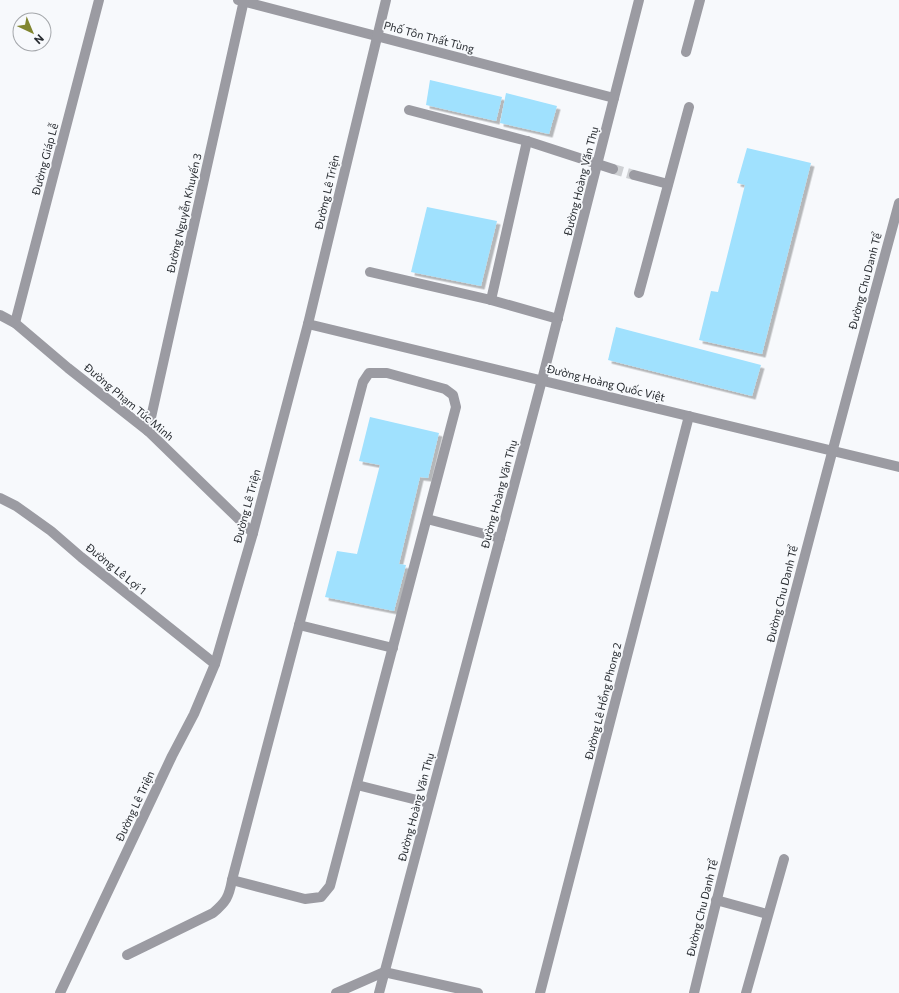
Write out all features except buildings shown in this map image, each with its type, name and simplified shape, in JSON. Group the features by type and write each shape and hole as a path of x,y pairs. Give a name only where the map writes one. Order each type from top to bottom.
{"street":[{"name":"Đường Giáp Lễ","path":"15,323 99,0"},
{"name":"Phố Tôn Thất Tùng","path":"242,0 614,98"},
{"name":"Đường Nguyễn Khuyến 3","path":"148,431 242,0"},
{"name":"Đường Lê Triện","path":"60,993 172,756 194,714 214,664 253,533 308,324 386,0"},
{"name":"Đường Hoàng Văn Thụ","path":"379,993 558,319 639,0"},
{"path":"686,52 700,0"},
{"path":"639,293 689,107"},
{"path":"409,110 527,141 613,169"},
{"path":"491,300 527,141"},
{"path":"634,175 668,184"},
{"name":"Đường Chu Danh Tể","path":"694,993 716,900 831,451 899,203"},
{"path":"370,272 491,300 558,319"},
{"name":"Đường Phạm Túc Minh","path":"0,315 15,323 68,368 148,431 253,533"},
{"name":"Đường Hoàng Quốc Việt","path":"308,324 899,467"},
{"path":"127,955 213,913 223,905 230,894 232,880 363,382 369,373 387,373 445,389 453,395 456,407 330,886 321,897 305,899 232,880"},
{"name":"Đường Lê Hồng Phong 2","path":"540,993 689,416"},
{"name":"Đường Lê Lợi 1","path":"0,498 16,506 51,531 214,664"},
{"path":"427,519 500,538"},
{"path":"299,625 393,648"},
{"path":"357,784 429,803"},
{"path":"746,993 784,859"},
{"path":"716,900 768,914"},
{"path":"336,993 384,972 478,993"}],"tunnel":[{"path":"613,169 634,175"}]}
